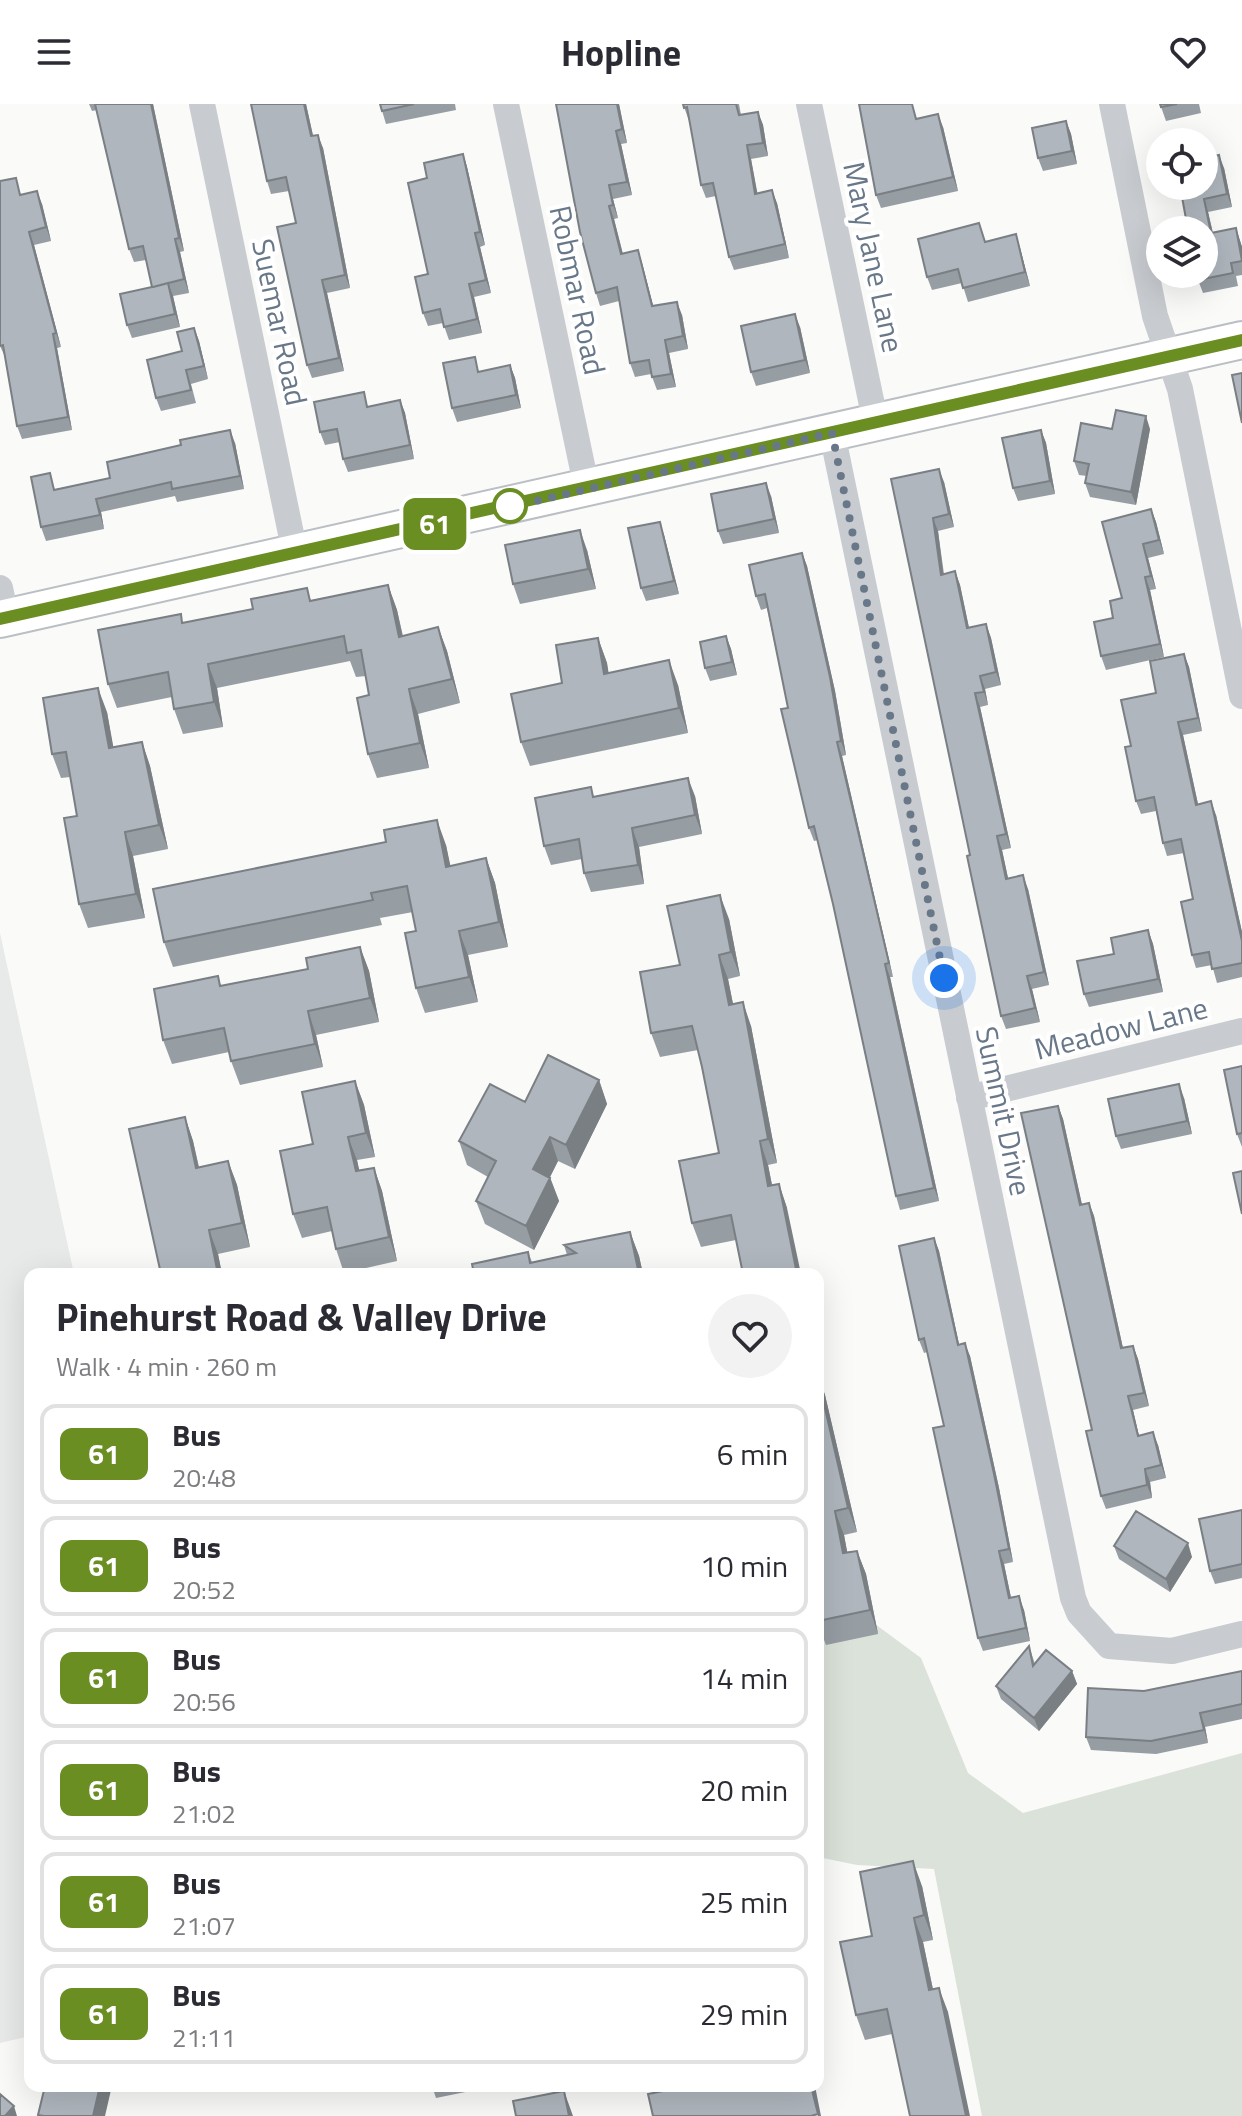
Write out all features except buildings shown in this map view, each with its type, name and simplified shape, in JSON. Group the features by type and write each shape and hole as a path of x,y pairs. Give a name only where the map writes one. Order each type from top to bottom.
{"street":[{"name":"Suemar Road","path":"202,104 295,553"},
{"name":"Robmar Road","path":"506,104 587,489"},
{"name":"Mary Jane Lane","path":"809,104 876,424"},
{"path":"1112,104 1155,316 1180,389 1242,696"},
{"path":"2,608 295,553 1242,340"},
{"name":"Summit Drive","path":"832,433 1065,1568 1079,1613 1109,1646 1172,1651 1242,1634"},
{"name":"Meadow Lane","path":"969,1098 1242,1031"}],"shaded area":[{"path":"0,933 73,1268 24,1268 24,2037 0,2043"},
{"path":"824,1621 875,1624 921,1658 968,1773 1023,1813 1242,1753 1242,2116 982,2116 934,1869 857,1865 824,1858"}],"bus line":[{"name":"61","path":"0,619 1242,340"}],"route":[{"path":"510,506 496,510 832,433 944,978"}]}
